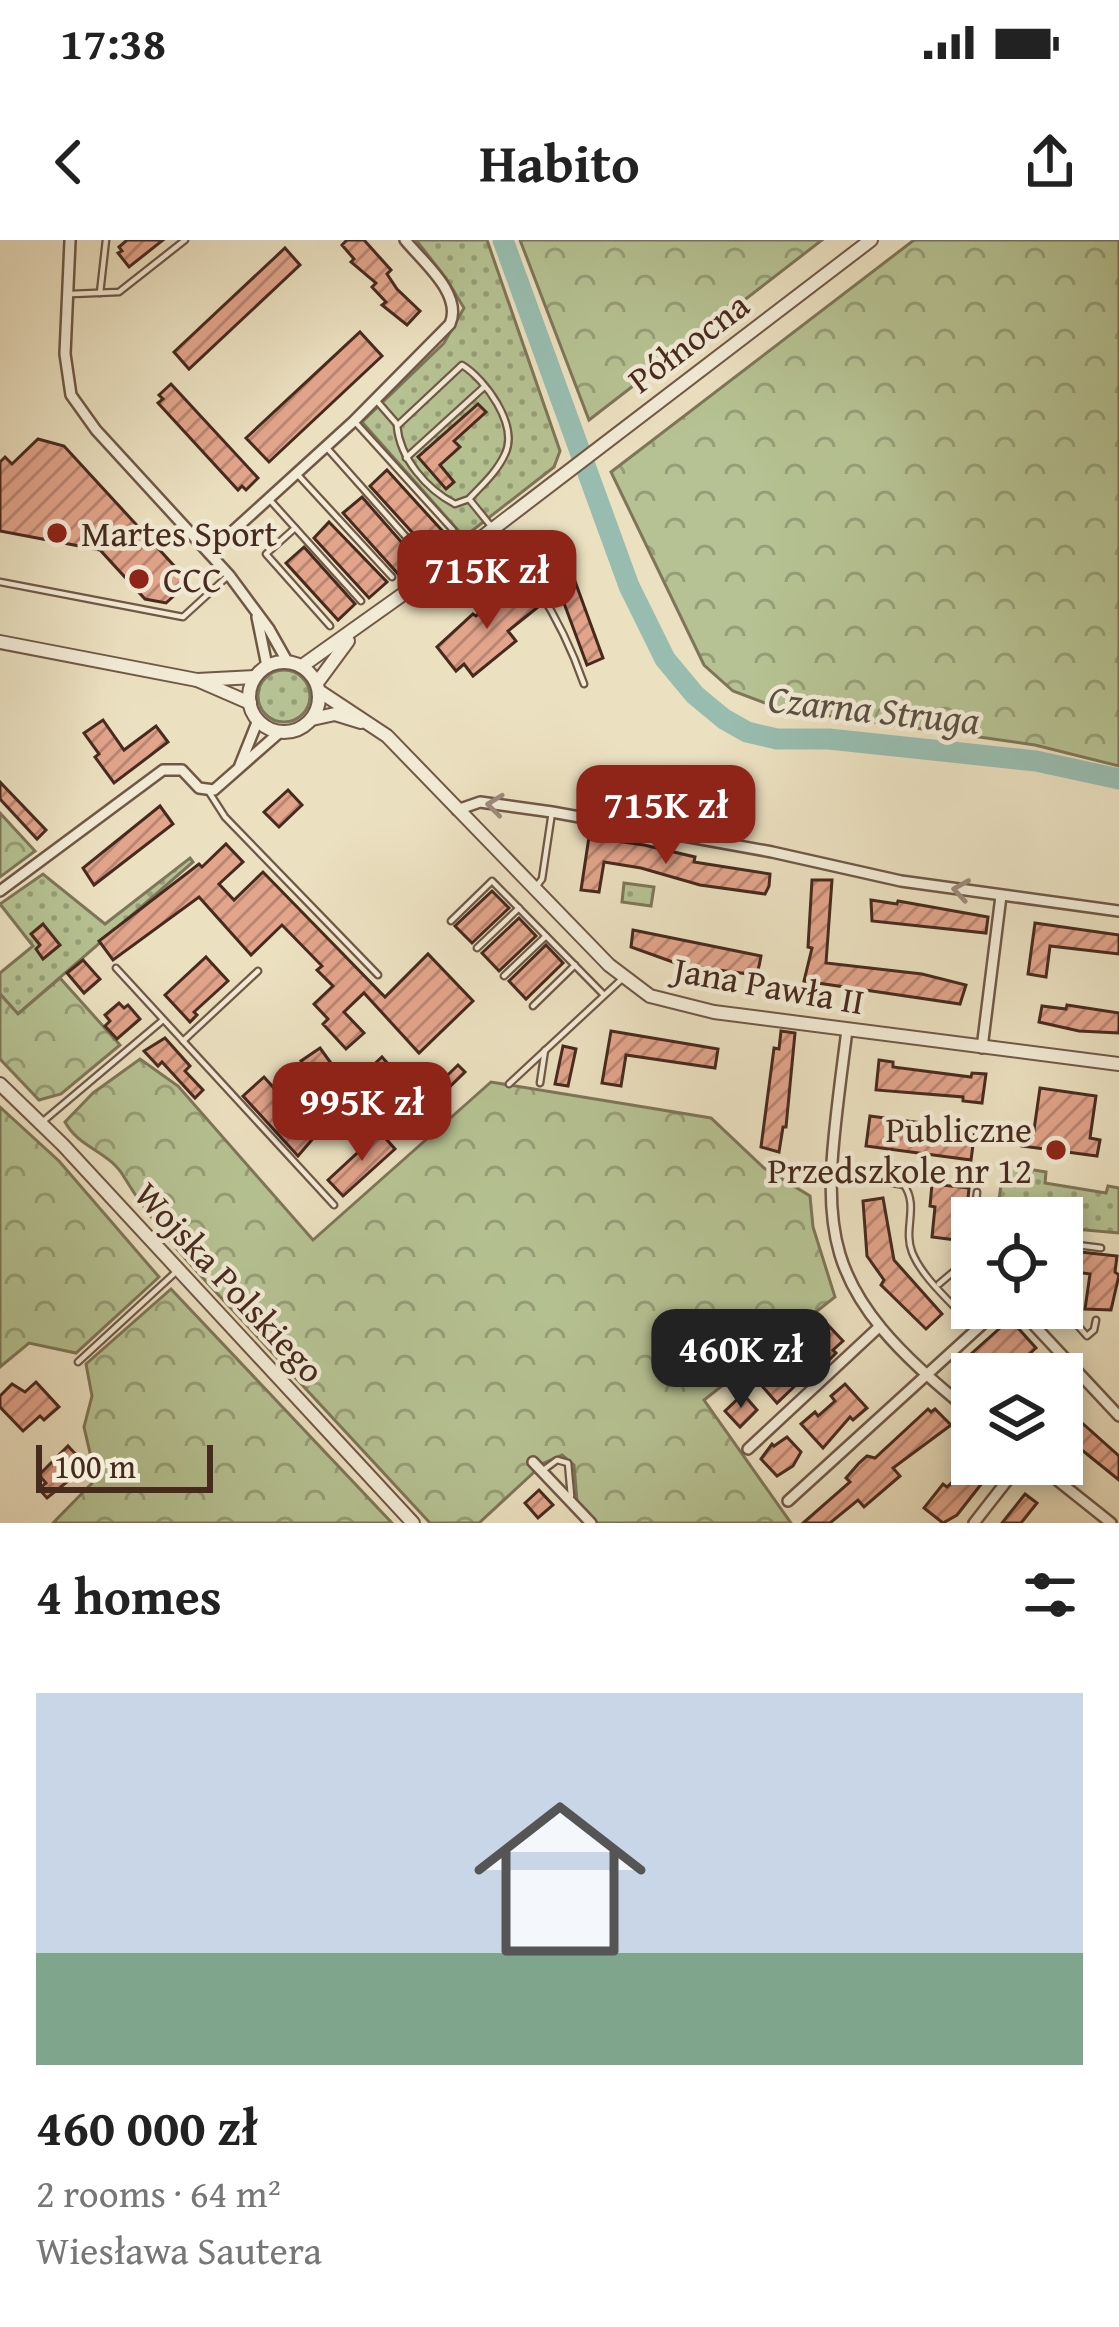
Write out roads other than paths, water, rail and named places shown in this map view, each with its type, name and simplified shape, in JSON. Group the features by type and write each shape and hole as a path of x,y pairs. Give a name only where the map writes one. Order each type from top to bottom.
{"street":[{"path":"210,552 441,337 454,315 450,295 405,240"},
{"name":"Północna","path":"361,627 871,240"},
{"path":"70,241 66,376 75,403 229,575 287,662"},
{"path":"256,612 267,666"},
{"path":"302,666 361,627"},
{"path":"0,891 163,770 182,770 208,792 280,731 303,727 311,719 318,687 361,627"},
{"path":"0,642 197,680 250,703"},
{"path":"280,731 258,720 250,703 255,677 267,666 287,662 302,666 318,687"},
{"path":"197,680 255,677"},
{"name":"Jana Pawła II","path":"318,687 373,726 622,978 650,995 688,1007 1119,1064"},
{"path":"311,719 334,714 373,726"},
{"path":"239,766 258,720"},
{"path":"457,810 480,802 552,812 772,851 901,880 1119,911"},
{"path":"982,1048 1001,896"},
{"path":"848,1030 830,1172 830,1214 837,1251 850,1285 879,1327 951,1396"},
{"name":"Wojska Polskiego","path":"0,1084 413,1523"},
{"path":"748,1449 879,1327"},
{"path":"1038,1329 1119,1416"},
{"path":"788,1501 976,1330"},
{"path":"538,1466 590,1523"},
{"path":"974,1523 1004,1485"},
{"path":"1063,1485 1111,1523"}],"lane":[{"path":"100,295 106,240"},
{"path":"67,294 119,292 185,240"},
{"path":"376,400 398,424 400,452 441,497 454,504 469,500 508,447 496,400 462,365 398,424"},
{"path":"406,458 484,387"},
{"path":"354,422 453,530"},
{"path":"326,447 423,556"},
{"path":"297,473 392,577"},
{"path":"268,499 361,601"},
{"path":"469,500 555,611 584,684"},
{"path":"295,527 266,554 330,626"},
{"path":"0,582 183,617 229,575"},
{"path":"208,792 225,817 378,975"},
{"path":"533,889 542,878 552,812"},
{"path":"451,921 492,880 604,995"},
{"path":"477,948 518,908"},
{"path":"504,976 546,936"},
{"path":"533,1006 575,965"},
{"path":"116,968 334,1205"},
{"path":"183,1041 258,970"},
{"path":"508,1084 622,978"},
{"path":"41,1123 164,1020"},
{"path":"540,1084 545,1050"},
{"path":"830,1172 904,1185 912,1202 910,1246 976,1330"},
{"path":"976,1197 977,1192"},
{"path":"1083,1246 1101,1248"},
{"path":"78,1362 178,1270"},
{"path":"938,1285 951,1273"},
{"path":"1081,1329 1087,1336 1096,1320"},
{"path":"538,1466 557,1460 568,1463 571,1502"}],"waterway":[{"name":"Czarna Struga","path":"503,240 629,586 665,659 695,695 747,732 777,739 829,739 1036,761 1119,779"}],"place":[{"name":"Martes Sport","path":"57,533"},
{"name":"CCC","path":"139,579"},
{"name":"Publiczne Przedszkole nr 12","path":"1056,1150"}]}
